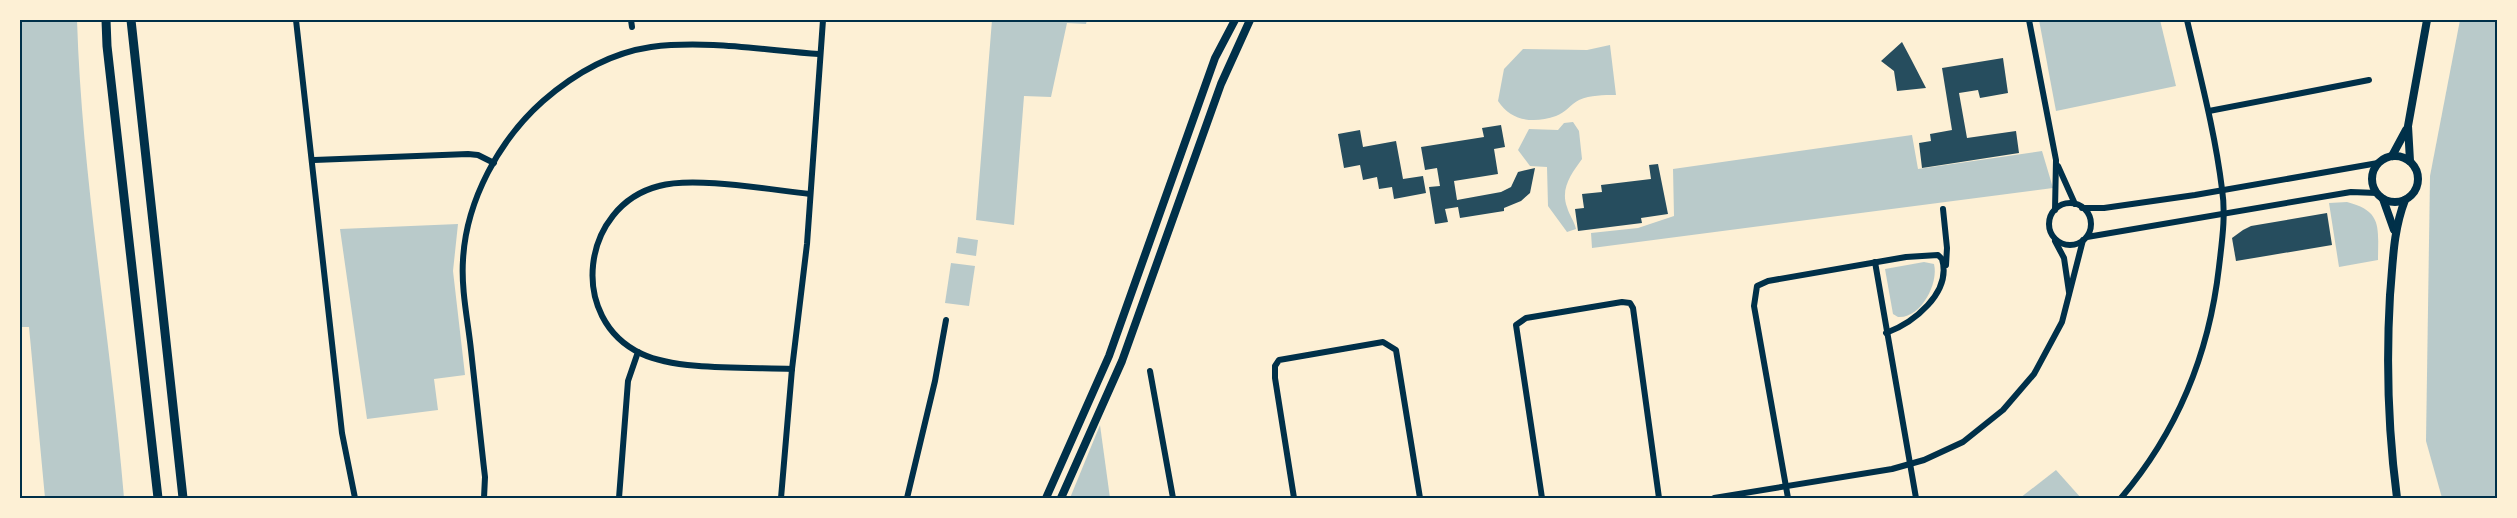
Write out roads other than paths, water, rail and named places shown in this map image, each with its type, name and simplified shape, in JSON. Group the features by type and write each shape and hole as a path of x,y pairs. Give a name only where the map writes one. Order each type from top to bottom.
{"main road":[{"path":"106,20 107,46 158,498"},
{"path":"131,20 183,498"}],"street":[{"path":"296,20 314,160 342,433 355,498"},
{"path":"781,498 792,369 802,296 823,20"},
{"path":"1046,498 1109,356 1215,58 1235,20"},
{"path":"1061,498 1122,361 1221,84 1251,20"},
{"path":"2029,20 2056,160 2055,210 2049,224 2064,258 2069,294"},
{"path":"2121,498 2158,450 2189,391 2208,336 2219,266 2224,213 2223,190 2209,111 2187,20"},
{"path":"2397,498 2391,450 2387,360 2394,235 2405,200 2418,185 2417,172 2410,161 2408,126 2427,20"},
{"path":"484,498 485,477 463,260 474,207 494,163 519,125 551,95 586,69 648,47 687,45 819,54"},
{"path":"2209,111 2369,80"},
{"path":"2055,210 2064,204 2104,208 2378,163 2392,156 2408,126"},
{"path":"314,160 468,154 478,155 494,163"},
{"path":"2392,156 2410,161"},
{"path":"1714,498 1786,488 1910,464 1963,442 2009,404 2034,374 2062,322 2085,239 2090,231 2090,218 2079,206 2056,160"},
{"path":"2378,163 2372,178 2394,235"},
{"path":"792,369 688,364 652,358 638,352 622,341 601,316 591,279 595,249 605,227 620,209 650,189 678,183 810,194"},
{"path":"2052,235 2057,241 2070,245 2085,239 2351,192 2380,196 2394,202 2405,200"},
{"path":"1886,333 1908,324 1919,315 1939,287 1944,272 1947,248 1943,209"},
{"path":"1788,498 1754,306 1754,292 1757,286 1768,281 1932,254 1942,259 1944,272"},
{"path":"1875,262 1916,498"},
{"path":"1542,498 1516,325 1526,318 1622,302 1630,303 1633,308 1659,498"},
{"path":"907,498 935,381 946,320"},
{"path":"1294,498 1275,366 1279,360 1383,342 1396,350 1420,498"},
{"path":"619,498 628,381 638,352"},
{"path":"1150,371 1173,498"}]}
